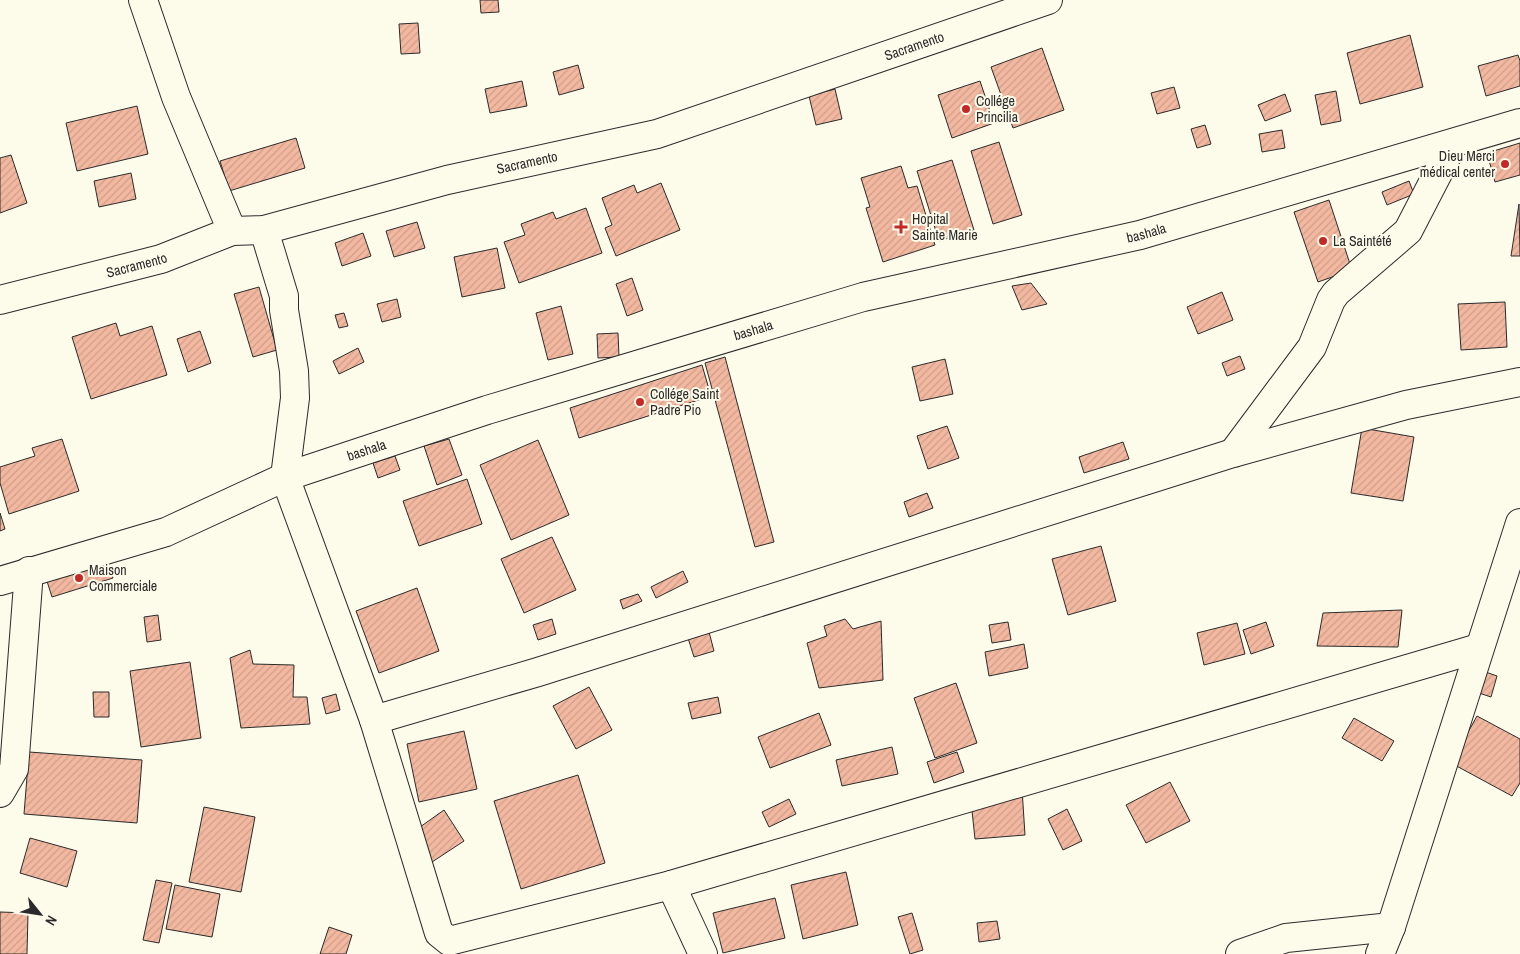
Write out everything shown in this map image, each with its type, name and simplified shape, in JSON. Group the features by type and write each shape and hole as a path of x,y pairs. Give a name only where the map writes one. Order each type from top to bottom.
{"street":[{"path":"142,0 176,97 232,231"},
{"name":"Sacramento","path":"0,300 161,258 232,231 264,230 447,180 657,134 1048,0"},
{"name":"bashala","path":"0,581 166,532 285,477 496,407 863,297 1140,235 1520,123"},
{"path":"1234,453 1312,346 1331,300 1336,293 1408,231 1453,144"},
{"path":"264,230 284,296 284,310 294,372 295,398 285,477 374,720 438,933 449,941 671,885 1480,648"},
{"path":"374,720 538,672 1234,453 1406,405 1520,382"},
{"path":"1380,954 1520,523"},
{"path":"0,793 14,769 29,572"},
{"path":"671,885 703,954"},
{"path":"1240,954 1286,938 1390,927"}],"building":[{"path":"480,0 498,0 499,12 481,13"},
{"path":"418,23 420,53 401,54 399,24"},
{"path":"1410,35 1423,87 1360,104 1347,53"},
{"path":"1042,48 1064,110 1013,128 991,67"},
{"path":"1518,55 1520,61 1520,86 1486,96 1478,66"},
{"path":"578,65 584,88 559,95 553,72"},
{"path":"522,81 527,106 490,113 485,89"},
{"name":"Collége Princilia","path":"980,81 994,123 952,138 938,95"},
{"path":"1174,87 1180,108 1157,114 1151,93"},
{"path":"835,89 842,119 816,125 809,96"},
{"path":"1336,91 1341,121 1321,125 1315,95"},
{"path":"1285,94 1291,111 1265,121 1258,105"},
{"path":"137,106 148,154 77,171 66,123"},
{"path":"1205,125 1211,144 1197,148 1191,129"},
{"path":"1282,130 1285,148 1262,152 1259,134"},
{"path":"296,138 305,168 229,191 220,161"},
{"path":"999,142 1022,215 993,224 971,151"},
{"name":"Dieu Merci médical center","path":"1520,143 1520,175 1495,182 1487,153"},
{"path":"11,155 27,203 0,213 0,158"},
{"path":"952,160 974,230 939,241 917,171"},
{"name":"Hopital Sainte Marie","path":"901,166 908,188 917,186 935,245 883,262 866,208 870,207 861,178"},
{"path":"131,173 136,199 99,207 94,181"},
{"path":"1409,181 1414,194 1387,205 1382,192"},
{"path":"661,183 680,230 616,256 605,228 612,225 602,198 634,185 637,193"},
{"name":"La Saintété","path":"1329,200 1352,270 1318,282 1294,212"},
{"path":"1519,204 1520,256 1511,256"},
{"path":"586,208 602,253 519,283 504,242 525,235 521,224 553,212 556,219"},
{"path":"417,222 425,248 394,257 386,231"},
{"path":"363,233 371,256 342,266 335,243"},
{"path":"497,248 505,288 462,297 454,257"},
{"path":"632,278 643,310 627,316 616,284"},
{"path":"1031,283 1047,304 1022,310 1012,286"},
{"path":"259,287 277,350 253,357 234,294"},
{"path":"1222,292 1233,320 1198,334 1187,307"},
{"path":"397,299 401,317 382,322 377,304"},
{"path":"1505,302 1507,347 1461,350 1458,304"},
{"path":"561,306 573,354 548,360 536,313"},
{"path":"344,313 348,326 339,328 335,315"},
{"path":"116,323 120,336 152,326 167,375 91,399 72,337"},
{"path":"200,331 211,363 188,372 177,339"},
{"path":"618,333 619,357 598,358 597,334"},
{"path":"358,348 364,362 339,374 333,361"},
{"path":"1240,356 1245,369 1227,376 1222,363"},
{"path":"725,357 774,542 755,547 705,363"},
{"path":"945,359 953,394 920,401 912,367"},
{"name":"Collége Saint Padre Pio","path":"702,365 711,396 579,438 570,408"},
{"path":"947,426 959,458 928,469 917,436"},
{"path":"1362,428 1414,437 1403,501 1351,493"},
{"path":"62,439 79,491 9,514 0,483 0,467 35,456 32,448"},
{"path":"449,439 462,475 437,485 424,446"},
{"path":"538,440 569,515 511,540 480,465"},
{"path":"1123,442 1129,459 1084,473 1079,457"},
{"path":"395,456 400,470 378,478 373,463"},
{"path":"467,479 482,524 419,546 403,501"},
{"path":"927,493 933,508 909,517 904,502"},
{"path":"0,513 5,529 0,531"},
{"path":"552,537 576,590 524,613 501,559"},
{"path":"1101,546 1116,601 1068,615 1052,559"},
{"name":"Maison Commerciale","path":"106,558 113,578 52,597 46,578"},
{"path":"683,571 688,582 656,598 651,587"},
{"path":"417,588 439,651 379,673 356,611"},
{"path":"638,594 642,601 623,609 620,600"},
{"path":"1402,610 1398,647 1317,646 1323,613"},
{"path":"158,615 161,640 147,642 144,617"},
{"path":"552,619 556,634 538,640 533,625"},
{"path":"845,619 853,629 881,621 883,680 819,688 807,643 827,636 824,626"},
{"path":"1008,622 1011,640 992,643 989,625"},
{"path":"1266,622 1274,646 1251,654 1243,630"},
{"path":"1237,623 1245,654 1204,665 1197,633"},
{"path":"709,632 714,651 694,657 688,638"},
{"path":"1024,644 1028,668 989,676 985,652"},
{"path":"250,650 253,664 294,665 293,697 307,697 310,724 241,728 230,658"},
{"path":"190,662 201,738 141,747 130,671"},
{"path":"1477,669 1497,676 1491,697 1470,690"},
{"path":"956,683 977,743 935,758 914,698"},
{"path":"589,687 612,730 576,749 553,706"},
{"path":"93,692 109,692 109,717 94,717"},
{"path":"336,694 340,710 326,714 322,698"},
{"path":"718,697 721,713 692,719 688,703"},
{"path":"819,713 831,745 770,768 758,737"},
{"path":"1477,716 1520,739 1520,783 1512,796 1451,763"},
{"path":"1354,718 1394,741 1382,761 1342,738"},
{"path":"464,731 477,789 419,802 407,744"},
{"path":"892,747 898,774 842,786 836,760"},
{"path":"29,752 142,760 137,823 24,814"},
{"path":"957,752 964,772 934,783 927,762"},
{"path":"578,775 605,863 521,889 494,801"},
{"path":"1170,782 1190,821 1146,843 1126,805"},
{"path":"1022,789 1025,835 975,839 971,801"},
{"path":"789,799 796,814 769,827 762,812"},
{"path":"204,807 255,817 241,892 189,882"},
{"path":"1067,809 1082,841 1063,850 1048,819"},
{"path":"444,810 464,841 432,862 413,832"},
{"path":"30,838 77,851 67,887 20,873"},
{"path":"846,872 858,925 803,939 791,885"},
{"path":"156,880 172,883 159,943 143,940"},
{"path":"175,885 220,894 212,937 166,929"},
{"path":"775,898 785,938 723,953 713,913"},
{"path":"0,912 28,913 27,954 0,954"},
{"path":"912,913 923,950 910,954 898,917"},
{"path":"997,921 1000,939 979,942 977,923"},
{"path":"329,927 352,935 346,954 320,954"}],"place":[{"name":"Collége Princilia","path":"966,109"},
{"name":"Dieu Merci médical center","path":"1505,164"},
{"name":"Hopital Sainte Marie","path":"901,227"},
{"name":"La Saintété","path":"1323,241"},
{"name":"Collége Saint Padre Pio","path":"640,402"},
{"name":"Maison Commerciale","path":"79,578"}]}
